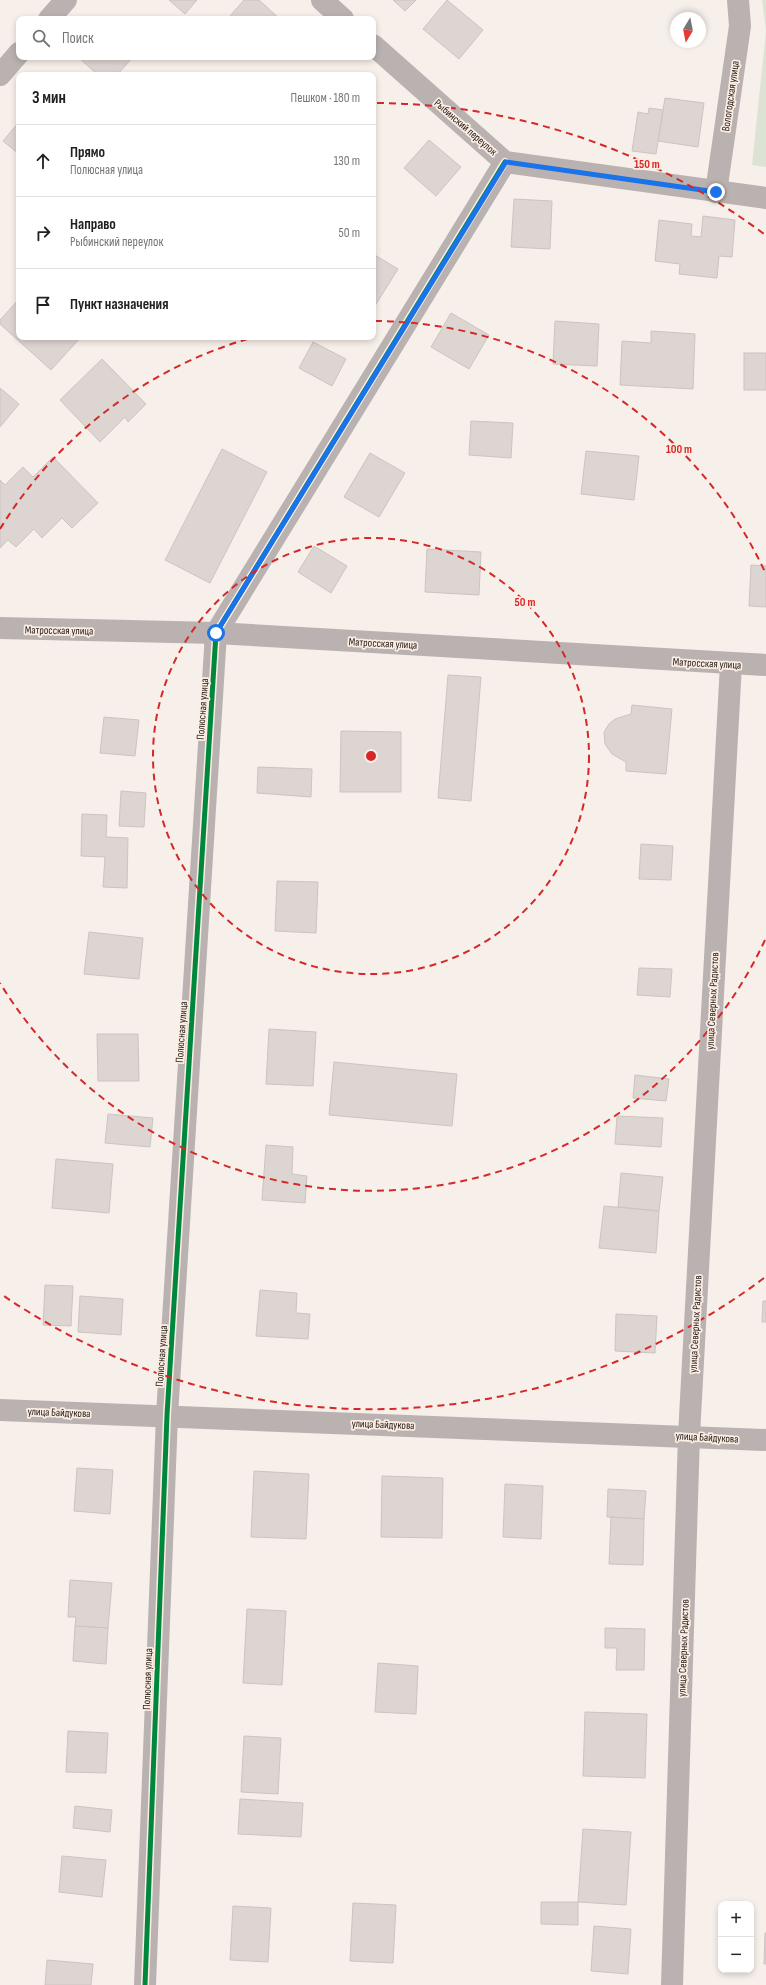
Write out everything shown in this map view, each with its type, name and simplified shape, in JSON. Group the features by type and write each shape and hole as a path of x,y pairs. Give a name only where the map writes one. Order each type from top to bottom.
{"street":[{"path":"52,16 66,0"},
{"path":"322,0 340,16"},
{"name":"Вологодская улица","path":"716,192 740,26 738,0"},
{"name":"Рыбинский переулок","path":"376,48 506,162 766,198"},
{"path":"0,75 16,56"},
{"name":"Полюсная улица","path":"145,1985 167,1415 216,633 506,162"},
{"name":"Матросская улица","path":"0,628 216,633 766,665"},
{"name":"улица Северных Радистов","path":"672,1985 689,1435 730,664"},
{"name":"улица Байдукова","path":"0,1410 689,1435 766,1440"}],"green space":[{"path":"762,0 766,0 766,31"},
{"path":"766,31 766,167 752,165"}],"building":[{"path":"169,0 197,0 185,14"},
{"path":"244,0 259,0 277,16 230,16"},
{"path":"393,0 416,0 405,11"},
{"path":"447,0 483,30 459,59 423,29"},
{"path":"81,60 130,60 120,72 95,72"},
{"path":"665,98 704,103 698,147 658,141"},
{"path":"649,108 663,110 656,154 632,151 638,112 648,114"},
{"path":"16,126 16,152 3,141"},
{"path":"429,140 461,167 436,196 404,168"},
{"path":"514,199 552,201 550,249 511,247"},
{"path":"703,216 735,220 732,257 719,256 717,278 679,274 680,264 655,261 659,220 692,224 691,236 701,237"},
{"path":"376,256 398,269 376,304"},
{"path":"16,302 16,338 0,324 0,320"},
{"path":"451,313 489,335 469,369 431,347"},
{"path":"555,321 599,324 597,366 553,364"},
{"path":"651,331 695,334 693,389 620,385 622,341 651,343"},
{"path":"18,340 78,340 51,370"},
{"path":"313,342 346,359 332,386 299,368"},
{"path":"744,353 766,353 766,390 744,390"},
{"path":"102,359 146,404 128,422 125,417 100,442 60,400"},
{"path":"0,388 19,404 0,427"},
{"path":"471,421 513,423 511,458 469,455"},
{"path":"222,449 267,472 210,583 165,560"},
{"path":"586,451 639,456 634,500 581,494"},
{"path":"370,453 405,473 379,517 344,497"},
{"path":"53,457 98,503 72,528 62,518 42,538 34,529 16,547 8,540 0,548 0,480 5,485 23,467 33,477"},
{"path":"314,546 347,566 331,593 298,572"},
{"path":"427,549 481,552 479,595 425,592"},
{"path":"751,565 766,566 766,607 749,606"},
{"path":"448,675 481,677 471,801 438,798"},
{"path":"632,705 672,709 666,774 626,771 626,762 612,754 605,744 604,732 609,724 615,719 631,714"},
{"path":"104,717 139,720 135,756 100,753"},
{"path":"341,731 401,732 401,792 340,792"},
{"path":"258,767 312,769 311,797 257,793"},
{"path":"121,791 146,793 144,827 119,826"},
{"path":"82,814 107,815 106,837 128,838 127,888 103,887 105,857 81,856"},
{"path":"641,844 673,846 671,880 639,879"},
{"path":"277,881 318,882 316,933 275,931"},
{"path":"89,932 143,938 139,979 84,974"},
{"path":"639,968 672,969 670,997 637,995"},
{"path":"269,1029 316,1032 313,1086 266,1084"},
{"path":"97,1034 138,1034 139,1081 98,1081"},
{"path":"334,1062 457,1074 452,1126 329,1115"},
{"path":"635,1075 669,1079 666,1101 633,1098"},
{"path":"108,1114 153,1118 150,1147 105,1143"},
{"path":"617,1116 663,1118 661,1147 615,1144"},
{"path":"266,1145 293,1147 292,1174 307,1176 305,1203 262,1200"},
{"path":"56,1159 113,1164 109,1213 52,1208"},
{"path":"621,1173 663,1177 659,1211 618,1207"},
{"path":"604,1206 659,1211 656,1253 599,1248"},
{"path":"45,1285 73,1286 71,1326 43,1325"},
{"path":"260,1290 297,1293 296,1313 310,1314 308,1339 256,1336"},
{"path":"80,1296 123,1299 121,1335 78,1332"},
{"path":"763,1301 766,1301 766,1322 762,1322"},
{"path":"616,1314 657,1316 655,1353 615,1351"},
{"path":"77,1468 113,1470 110,1514 74,1511"},
{"path":"254,1471 309,1474 306,1539 251,1537"},
{"path":"382,1476 443,1478 442,1538 381,1537"},
{"path":"505,1484 543,1486 541,1539 503,1537"},
{"path":"608,1489 646,1491 644,1519 607,1517"},
{"path":"611,1517 644,1519 643,1565 609,1564"},
{"path":"70,1580 112,1583 108,1628 75,1626 76,1617 68,1617"},
{"path":"247,1609 286,1611 282,1685 243,1683"},
{"path":"75,1626 108,1628 106,1664 73,1661"},
{"path":"605,1628 645,1629 644,1670 616,1670 617,1648 605,1648"},
{"path":"378,1663 418,1666 416,1714 375,1712"},
{"path":"585,1712 647,1714 645,1778 583,1776"},
{"path":"68,1731 108,1733 106,1773 66,1772"},
{"path":"244,1736 281,1738 278,1794 241,1792"},
{"path":"240,1799 303,1803 301,1837 238,1834"},
{"path":"75,1806 112,1810 110,1832 73,1828"},
{"path":"583,1829 631,1832 626,1905 578,1902"},
{"path":"62,1856 106,1860 102,1897 59,1892"},
{"path":"541,1902 578,1902 578,1925 541,1924"},
{"path":"353,1903 396,1905 393,1963 350,1961"},
{"path":"233,1906 271,1908 268,1962 230,1960"},
{"path":"594,1926 631,1929 628,1974 591,1971"},
{"path":"765,1933 766,1964 764,1964"},
{"path":"47,1960 93,1964 91,1985 45,1985"}],"cycle path":[{"path":"145,1985 167,1415 216,633 505,162"}],"route":[{"path":"216,633 506,162 716,192"}]}
